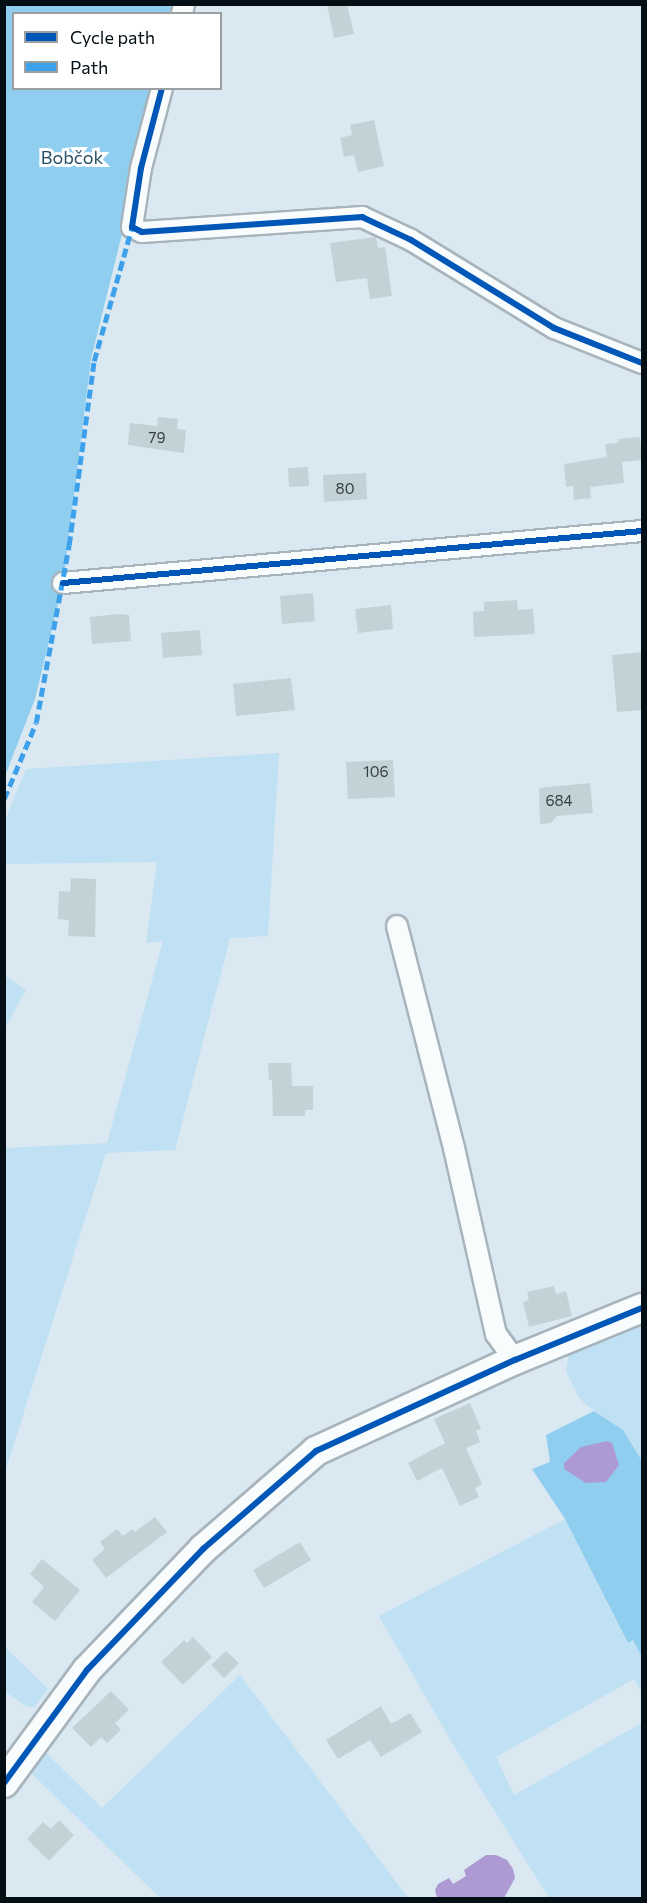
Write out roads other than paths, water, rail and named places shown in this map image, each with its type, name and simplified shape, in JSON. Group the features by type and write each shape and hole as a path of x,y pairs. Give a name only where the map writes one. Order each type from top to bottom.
{"street":[{"path":"161,90 141,168 132,227 142,232 362,217 411,240 555,328 642,363"},
{"path":"63,583 642,531"},
{"path":"398,926 454,1148 496,1334 515,1360"},
{"path":"4,1783 87,1670 203,1549 316,1451 515,1360 642,1308"}],"park label":[{"name":"Bobčok","path":"72,157"}]}
